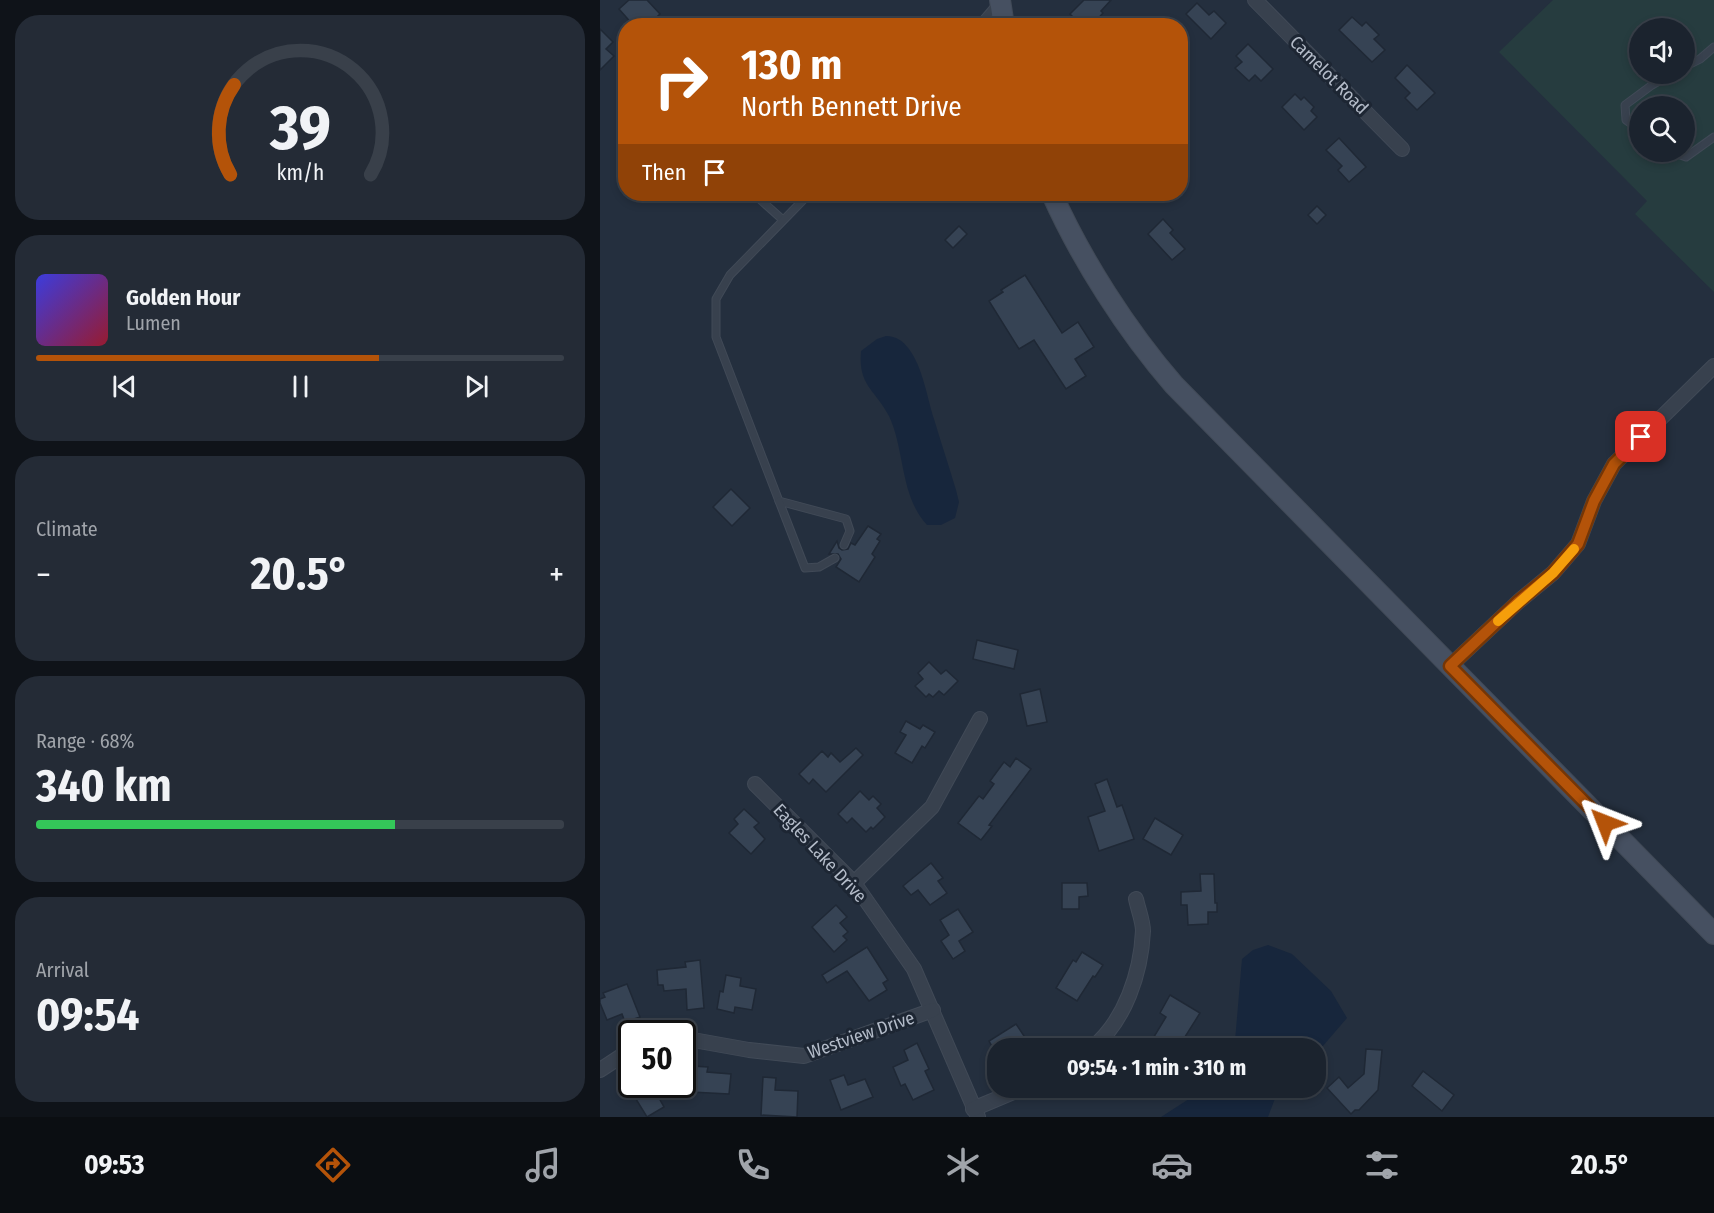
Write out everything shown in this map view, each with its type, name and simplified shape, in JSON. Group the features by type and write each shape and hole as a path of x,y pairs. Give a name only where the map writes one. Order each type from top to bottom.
{"main road":[{"path":"1001,0 1003,18"},
{"path":"1055,201 1066,226 1134,337 1174,385 1714,934"}],"street":[{"name":"Camelot Road","path":"1255,0 1402,149"},
{"path":"1450,666 1519,601 1553,573 1578,544 1594,501 1614,464 1714,366"},
{"path":"854,883 932,807 980,719"},
{"name":"Eagles Lake Drive","path":"755,784 854,883 914,969 976,1113"},
{"path":"1102,1038 1119,1015 1136,979 1143,929 1136,899"},
{"name":"Westview Drive","path":"696,1041 748,1050 804,1056 933,1010"},
{"path":"600,1070 618,1058"},
{"path":"976,1113 1004,1098"}],"lane":[{"path":"985,18 1001,0"},
{"path":"1695,62 1714,46"},
{"path":"1637,96 1654,84"},
{"path":"1629,102 1625,105 1626,120 1629,122"},
{"path":"1695,151 1714,137"},
{"path":"762,201 783,220"},
{"path":"802,201 730,275 716,299 716,338 805,568 819,567 835,558"},
{"path":"779,501 846,519 850,531 844,545"}],"green space":[{"path":"1553,0 1714,0 1714,292 1635,214 1647,201 1499,52"}],"water":[{"path":"886,336 896,338 904,344 918,365 956,490 959,502 955,518 941,525 927,525 918,513 907,487 898,443 889,416 862,372 861,351 877,339"},
{"path":"1268,945 1292,954 1331,991 1347,1018 1326,1042 1326,1038 1235,1038 1242,959 1253,950"},
{"path":"1190,1098 1275,1098 1268,1117 1161,1117"}],"building":[{"path":"629,0 647,0 660,14 656,18 627,18 619,9"},
{"path":"1084,0 1111,0 1101,11 1103,13 1098,18 1074,18 1070,14"},
{"path":"1197,3 1209,15 1214,11 1226,23 1211,39 1186,14"},
{"path":"1352,17 1362,26 1366,22 1379,35 1374,39 1385,50 1372,62 1339,30"},
{"path":"600,29 613,42 606,49 614,56 600,70"},
{"path":"1248,44 1273,69 1261,81 1255,75 1249,81 1235,68 1242,62 1236,56"},
{"path":"1407,65 1435,93 1417,110 1405,98 1410,93 1395,78"},
{"path":"1295,94 1301,100 1304,97 1314,107 1311,111 1317,117 1304,130 1282,107"},
{"path":"1339,138 1366,167 1349,182 1338,170 1342,166 1326,150"},
{"path":"1317,206 1326,215 1317,224 1308,215"},
{"path":"1163,219 1173,230 1170,233 1185,249 1172,260 1148,234"},
{"path":"959,226 967,234 953,248 945,240"},
{"path":"1025,275 1062,333 1078,322 1094,347 1075,359 1086,376 1066,389 1034,340 1019,349 989,301 1003,292 1001,290"},
{"path":"731,489 750,508 732,526 713,507"},
{"path":"868,526 881,534 877,539 880,541 872,554 875,557 859,582 836,567 841,559 838,554 829,554 837,541 842,550 848,549 851,543 855,545"},
{"path":"977,640 1018,650 1014,669 973,659"},
{"path":"929,662 941,674 946,670 958,681 944,695 939,691 933,697 929,694 926,697 915,686 923,679 918,673"},
{"path":"1040,689 1047,722 1027,726 1020,694"},
{"path":"906,721 920,729 923,725 935,732 925,748 922,746 912,763 895,753 906,735 900,732"},
{"path":"856,748 863,755 826,792 813,779 809,784 799,774 822,751 828,757 831,753 840,762"},
{"path":"1016,758 1031,769 989,825 992,826 981,840 958,823 979,796 983,799 994,784 990,781 1004,762 1010,767"},
{"path":"1107,779 1117,807 1122,805 1134,839 1099,851 1088,817 1105,811 1095,784"},
{"path":"860,791 869,800 873,796 881,804 877,808 885,817 873,829 871,827 866,832 852,818 847,823 838,814"},
{"path":"744,809 759,823 754,827 765,839 751,854 729,833 738,824 734,819"},
{"path":"1155,818 1183,835 1171,855 1143,839"},
{"path":"931,863 943,878 938,881 947,893 930,905 918,890 911,895 903,886"},
{"path":"1200,874 1214,874 1217,912 1208,912 1208,924 1188,925 1187,905 1181,905 1181,892 1201,891"},
{"path":"1062,883 1087,883 1088,896 1079,897 1079,909 1062,909"},
{"path":"836,905 847,917 840,923 848,932 843,936 847,940 834,952 812,927"},
{"path":"958,909 973,932 959,941 965,951 953,959 941,941 949,935 940,920"},
{"path":"867,947 888,980 883,983 887,990 869,1001 847,971 827,983 822,975"},
{"path":"1082,952 1103,965 1077,1001 1056,988 1073,960 1076,962"},
{"path":"700,960 704,1008 687,1010 686,989 664,991 663,985 658,985 657,970 686,967 685,962"},
{"path":"726,975 741,978 740,986 756,989 752,1010 735,1007 734,1013 717,1009"},
{"path":"627,984 640,1017 624,1020 622,1014 607,1020 600,1003 600,999 605,997 603,993"},
{"path":"1170,995 1200,1013 1184,1038 1153,1038 1166,1017 1160,1013"},
{"path":"1016,1024 1025,1038 994,1038"},
{"path":"917,1043 929,1069 925,1071 934,1090 913,1100 905,1084 901,1086 893,1067 908,1060 904,1050"},
{"path":"1366,1049 1382,1050 1378,1090 1359,1110 1351,1114 1327,1088 1339,1077 1348,1088 1364,1074"},
{"path":"696,1066 708,1067 707,1072 731,1074 729,1094 696,1092"},
{"path":"1423,1071 1454,1095 1442,1111 1412,1086"},
{"path":"844,1075 848,1085 865,1079 873,1097 841,1110 830,1080"},
{"path":"763,1077 776,1078 775,1090 798,1091 797,1117 761,1115"},
{"path":"635,1098 659,1098 664,1107 647,1117"}],"slow traffic":[{"path":"1498,621 1553,573 1574,549"}],"route":[{"path":"1605,823 1450,666 1519,601 1553,573 1578,544 1594,501 1614,464 1641,437"}]}
